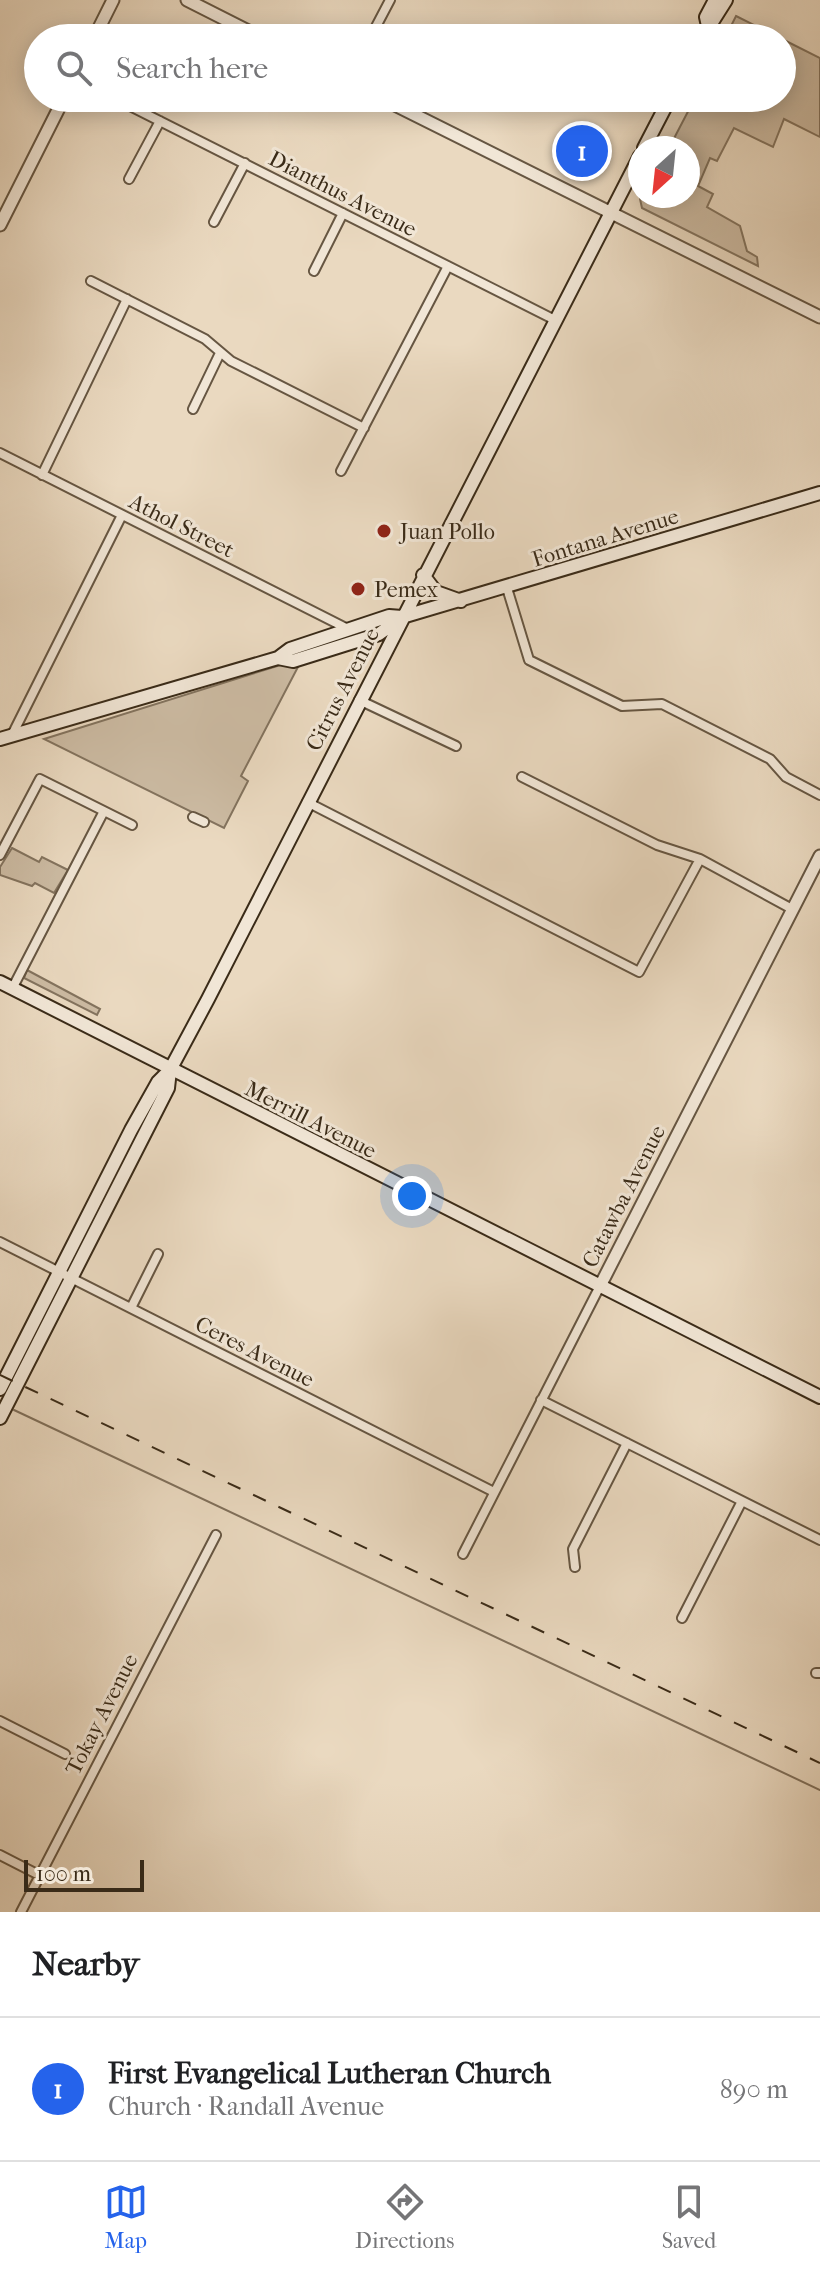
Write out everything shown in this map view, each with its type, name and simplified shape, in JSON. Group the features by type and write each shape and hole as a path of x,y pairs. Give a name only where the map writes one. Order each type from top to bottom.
{"main road":[{"path":"706,24 715,0"},
{"path":"713,24 726,0"},
{"path":"650,136 663,112"},
{"name":"Citrus Avenue","path":"4,1410 131,1130 158,1082 170,1070 628,179"},
{"name":"Fontana Avenue","path":"6,738 278,658 290,649 389,616 402,617 507,588 820,493"},
{"path":"423,575 436,592 461,601"},
{"name":"Fontana Avenue","path":"278,658 293,661 379,634 402,617"},
{"path":"354,642 366,647 379,661"},
{"name":"Merrill Avenue","path":"0,982 820,1397"},
{"name":"Citrus Avenue","path":"0,1389 66,1275"}],"street":[{"path":"101,24 113,0"},
{"path":"187,0 234,24"},
{"path":"377,24 390,0"},
{"path":"0,225 57,112"},
{"name":"Dianthus Avenue","path":"142,112 555,320"},
{"path":"409,112 820,317"},
{"path":"129,179 160,121"},
{"path":"214,222 245,163"},
{"path":"314,271 343,213"},
{"path":"341,471 448,266"},
{"path":"91,281 205,339 220,353 364,428"},
{"path":"42,475 127,299"},
{"path":"193,409 220,353"},
{"name":"Athol Street","path":"0,453 348,629"},
{"path":"6,738 122,515"},
{"path":"507,588 529,660 622,706 662,704 770,759 786,777 820,795"},
{"path":"359,700 456,746"},
{"path":"522,777 657,845 700,859 792,909"},
{"path":"0,855 40,779 132,825"},
{"path":"307,802 639,972 700,859"},
{"path":"12,989 104,811"},
{"path":"193,817 204,822"},
{"name":"Catawba Avenue","path":"463,1554 820,856"},
{"name":"Ceres Avenue","path":"0,1242 494,1492"},
{"path":"131,1308 158,1254"},
{"path":"541,1400 820,1540"},
{"path":"575,1567 573,1549 627,1443"},
{"path":"682,1618 742,1501"},
{"name":"Tokay Avenue","path":"21,1912 216,1535"},
{"path":"0,1721 65,1754"},
{"path":"0,1855 39,1875"}],"shaded area":[{"path":"736,16 752,24 732,24"},
{"path":"796,46 820,58 820,137 784,119 773,147 734,128 717,161 710,158 700,181 700,136 675,136 688,112 796,112"},
{"path":"700,187 713,194 707,207 740,226 747,251 757,257 758,266 642,208 700,208"},
{"path":"287,663 299,665 241,776 248,781 224,828 44,739"},
{"path":"12,848 39,862 42,857 68,870 54,893 35,883 32,886 0,875 0,867"},
{"path":"27,970 100,1009 97,1015 24,978"}],"waterway":[{"path":"14,1410 820,1790"}],"railway":[{"path":"0,1375 820,1763"}],"place":[{"name":"First Evangelical Lutheran Church","path":"582,151"},
{"name":"Juan Pollo","path":"384,531"},
{"name":"Pemex","path":"358,589"}]}
